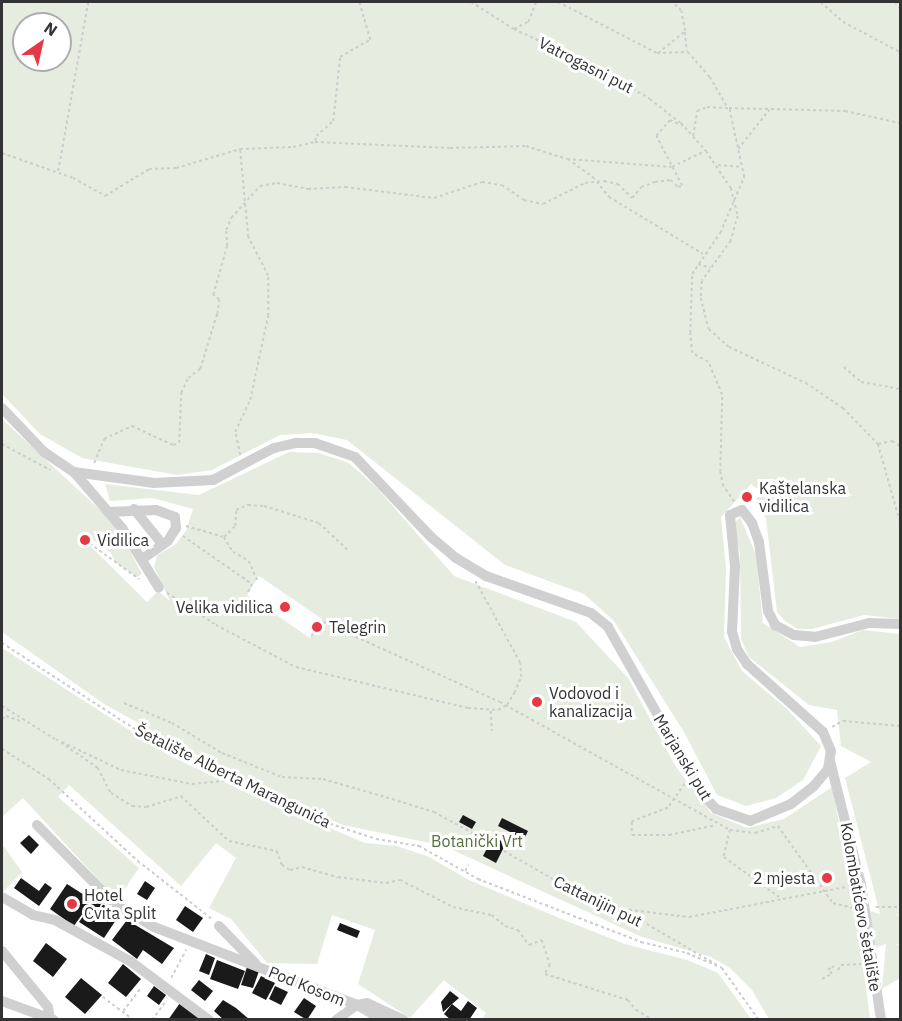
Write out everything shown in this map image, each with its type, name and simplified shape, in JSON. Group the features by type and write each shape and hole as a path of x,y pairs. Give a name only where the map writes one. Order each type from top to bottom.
{"street":[{"name":"Marjanski put","path":"2,408 44,452 74,472 109,512 142,558 159,588"},
{"name":"Marjanski put","path":"74,472 182,485 213,480 241,464 296,442 336,448 355,457 431,537 470,566 519,589 591,613 608,627 688,767 716,809 750,821 791,804 813,787 830,761"},
{"path":"134,509 162,544"},
{"path":"109,512 134,509 171,514 176,527 162,544 142,558"},
{"path":"830,761 823,732 747,664 737,648 732,632 735,566 729,526 730,515 736,510 747,513 759,542 768,611 775,625 794,635 815,638 868,623 900,624"},
{"name":"Kolombatićevo šetalište","path":"830,761 861,884 881,1020"},
{"name":"Pod Kosom","path":"38,825 115,904 198,946 258,966 357,1005 383,1020"},
{"path":"3,903 33,915 56,920 169,988 209,1020"},
{"name":"Pod Kosom","path":"219,926 258,966"},
{"path":"2,951 43,1000 51,1019"},
{"path":"2,1001 51,1019"},
{"path":"336,1020 357,1005"},
{"name":"Pod Kosom","path":"357,1005 383,1008 403,1020"}],"path":[{"path":"58,172 88,2"},
{"path":"315,142 316,136 333,121 340,57 370,40 358,2"},
{"name":"Vatrogasni put","path":"471,2 514,29 602,70 684,126 717,165 736,199"},
{"path":"514,29 528,22 536,2"},
{"path":"558,2 657,53 688,52"},
{"path":"672,2 681,11 688,52 710,77 729,108 743,167 742,187 720,232 698,263 691,287 692,353 708,362 722,395 720,471 736,510"},
{"path":"821,2 843,22 900,52"},
{"path":"895,2 900,8"},
{"path":"657,53 685,31"},
{"path":"693,136 697,111 707,107 845,111 900,123"},
{"path":"738,150 770,109"},
{"path":"91,467 104,440 132,426 173,445 179,443 181,393 188,378 201,366 218,313 219,300 213,295 227,246 226,230 231,218 245,205 251,192 277,183 288,188 345,187 427,198 453,195 482,182 502,185 524,200 543,204 579,186 597,182 618,184 632,198 640,187 655,182 671,180 678,187 682,186 656,136 670,120 684,126"},
{"path":"2,153 58,172 105,196 149,169 176,168 240,149 293,147 315,142 450,148 526,146 567,159 673,166 706,151"},
{"path":"240,149 248,237 268,276 268,316 250,400 235,432 241,464"},
{"path":"567,159 597,182 609,197 704,255"},
{"path":"717,165 743,167"},
{"path":"736,199 738,216 731,242 702,281 701,298 709,329 729,347 806,383 843,408 878,444 900,521"},
{"path":"698,263 710,268"},
{"path":"843,367 861,382 900,389"},
{"path":"878,444 892,441 900,446"},
{"path":"2,444 54,471"},
{"path":"224,537 235,526 236,510 248,505 264,506 319,523 350,551"},
{"path":"176,527 224,537 233,552 249,561 257,580"},
{"path":"176,527 252,584 248,593"},
{"path":"85,540 106,552 111,563 138,579 150,573"},
{"path":"159,588 216,625 296,668 491,711 507,705 521,677 519,663 470,566"},
{"path":"311,636 323,622 507,705 675,801 717,824 669,835 632,835 632,822 655,816 675,801 684,786 688,767"},
{"name":"Šetalište Alberta Marangunića","path":"2,643 146,736 234,780 342,829 419,846 465,871 641,942 687,953 722,968"},
{"path":"124,703 160,717 222,753 282,777 323,779 434,812 489,842"},
{"path":"2,706 56,739 122,770 192,784 234,780"},
{"path":"491,711 492,731"},
{"path":"2,719 6,717 27,723"},
{"path":"823,732 843,721 900,726"},
{"path":"56,739 98,768 111,793 132,806 147,807 181,796 229,841 277,851 282,865 290,870 302,867 338,877 386,883 400,880 453,907 492,915 505,926 518,930 529,945 542,940 550,965 545,974 628,1000 636,1011 653,1020"},
{"path":"2,749 49,779 138,861 219,926"},
{"path":"778,826 827,891 833,903 863,908 900,907"},
{"path":"730,830 724,856 780,898"},
{"name":"Cattanijin put","path":"504,851 565,886 621,909 722,968"},
{"path":"465,871 468,865"},
{"path":"621,909 689,917 861,884"},
{"path":"152,1020 186,949 198,946"},
{"path":"839,969 841,965 858,966 871,953"},
{"path":"822,980 832,974 828,970 832,966 842,972"},
{"path":"722,968 759,1020"},
{"path":"123,1012 140,989"},
{"path":"103,997 133,1020"}],"green space":[{"path":"2,2 900,2 900,619 864,615 812,629 798,629 785,621 777,612 766,519 756,499 763,493 751,484 721,517 726,569 724,637 742,671 788,710 821,746 803,780 776,798 746,806 717,795 684,732 614,621 584,594 505,565 347,440 312,433 280,435 212,470 177,475 82,458 40,434 2,394"},
{"name":"Botanički Vrt","path":"2,419 116,525 142,574 137,577 116,563 111,553 85,534 81,537 147,602 158,591 170,601 154,567 157,555 175,545 186,531 193,509 153,498 110,501 105,484 199,495 289,452 319,453 349,463 377,488 454,576 576,622 628,678 676,767 711,813 747,828 784,819 832,787 856,907 880,914 845,778 871,762 841,746 837,710 809,705 749,657 741,639 740,553 733,525 740,517 756,555 763,623 800,647 832,642 863,630 900,634 900,914 896,915 900,916 900,944 895,944 900,945 900,978 882,989 886,944 862,953 870,1019 769,1019 752,990 730,968 711,957 642,937 444,846 343,825 237,777 104,704 2,632","holes":["259,576 322,619 310,638 247,595"]},
{"path":"2,648 168,755 258,798 365,843 397,846 429,857 469,880 625,944 687,960 718,973 751,1019 482,1019 486,1013 444,980 410,1018 358,984 375,930 332,915 317,964 267,963 231,919 209,908 236,858 216,843 181,886 69,785 58,797 139,868 117,900 23,798 2,817"},
{"path":"2,844 22,872 3,892 2,890"}],"building":[{"path":"463,815 476,822 472,829 459,822"},
{"path":"502,818 528,831 524,839 498,826"},
{"path":"29,835 39,845 31,854 20,843"},
{"path":"493,837 506,843 496,863 483,856"},
{"path":"21,878 39,891 45,883 52,888 39,906 14,888"},
{"path":"145,881 155,888 147,900 137,894"},
{"name":"Hotel Cvita Split","path":"67,884 92,900 74,926 50,909"},
{"path":"96,897 120,914 104,938 79,922"},
{"path":"185,906 203,918 193,932 176,920"},
{"path":"127,920 174,948 162,964 143,950 137,959 112,940"},
{"path":"340,923 360,931 357,938 337,930"},
{"path":"46,943 67,959 53,977 33,961"},
{"path":"206,954 215,958 209,975 199,971"},
{"path":"217,960 245,971 238,989 210,979"},
{"path":"123,964 141,979 126,997 108,983"},
{"path":"247,967 259,971 253,988 241,985"},
{"path":"261,976 275,983 266,1000 252,993"},
{"path":"81,978 102,995 85,1014 65,997"},
{"path":"199,980 213,991 205,1001 191,990"},
{"path":"154,986 166,995 159,1005 147,996"},
{"path":"275,986 288,992 281,1005 269,999"},
{"path":"450,991 459,998 443,1012 441,1002"},
{"path":"304,998 316,1006 307,1020 294,1012"},
{"path":"223,1000 250,1020 224,1020 214,1011"},
{"path":"468,1001 477,1008 469,1020 451,1020 444,1014 452,1004 461,1011"},
{"path":"180,1003 199,1018 197,1020 168,1020"}],"place":[{"name":"Kaštelanska vidilica","path":"747,497"},
{"name":"Vidilica","path":"85,540"},
{"name":"Velika vidilica","path":"285,607"},
{"name":"Telegrin","path":"317,627"},
{"name":"Vodovod i kanalizacija","path":"537,702"},
{"name":"2 mjesta","path":"827,878"},
{"name":"Hotel Cvita Split","path":"72,904"}]}
